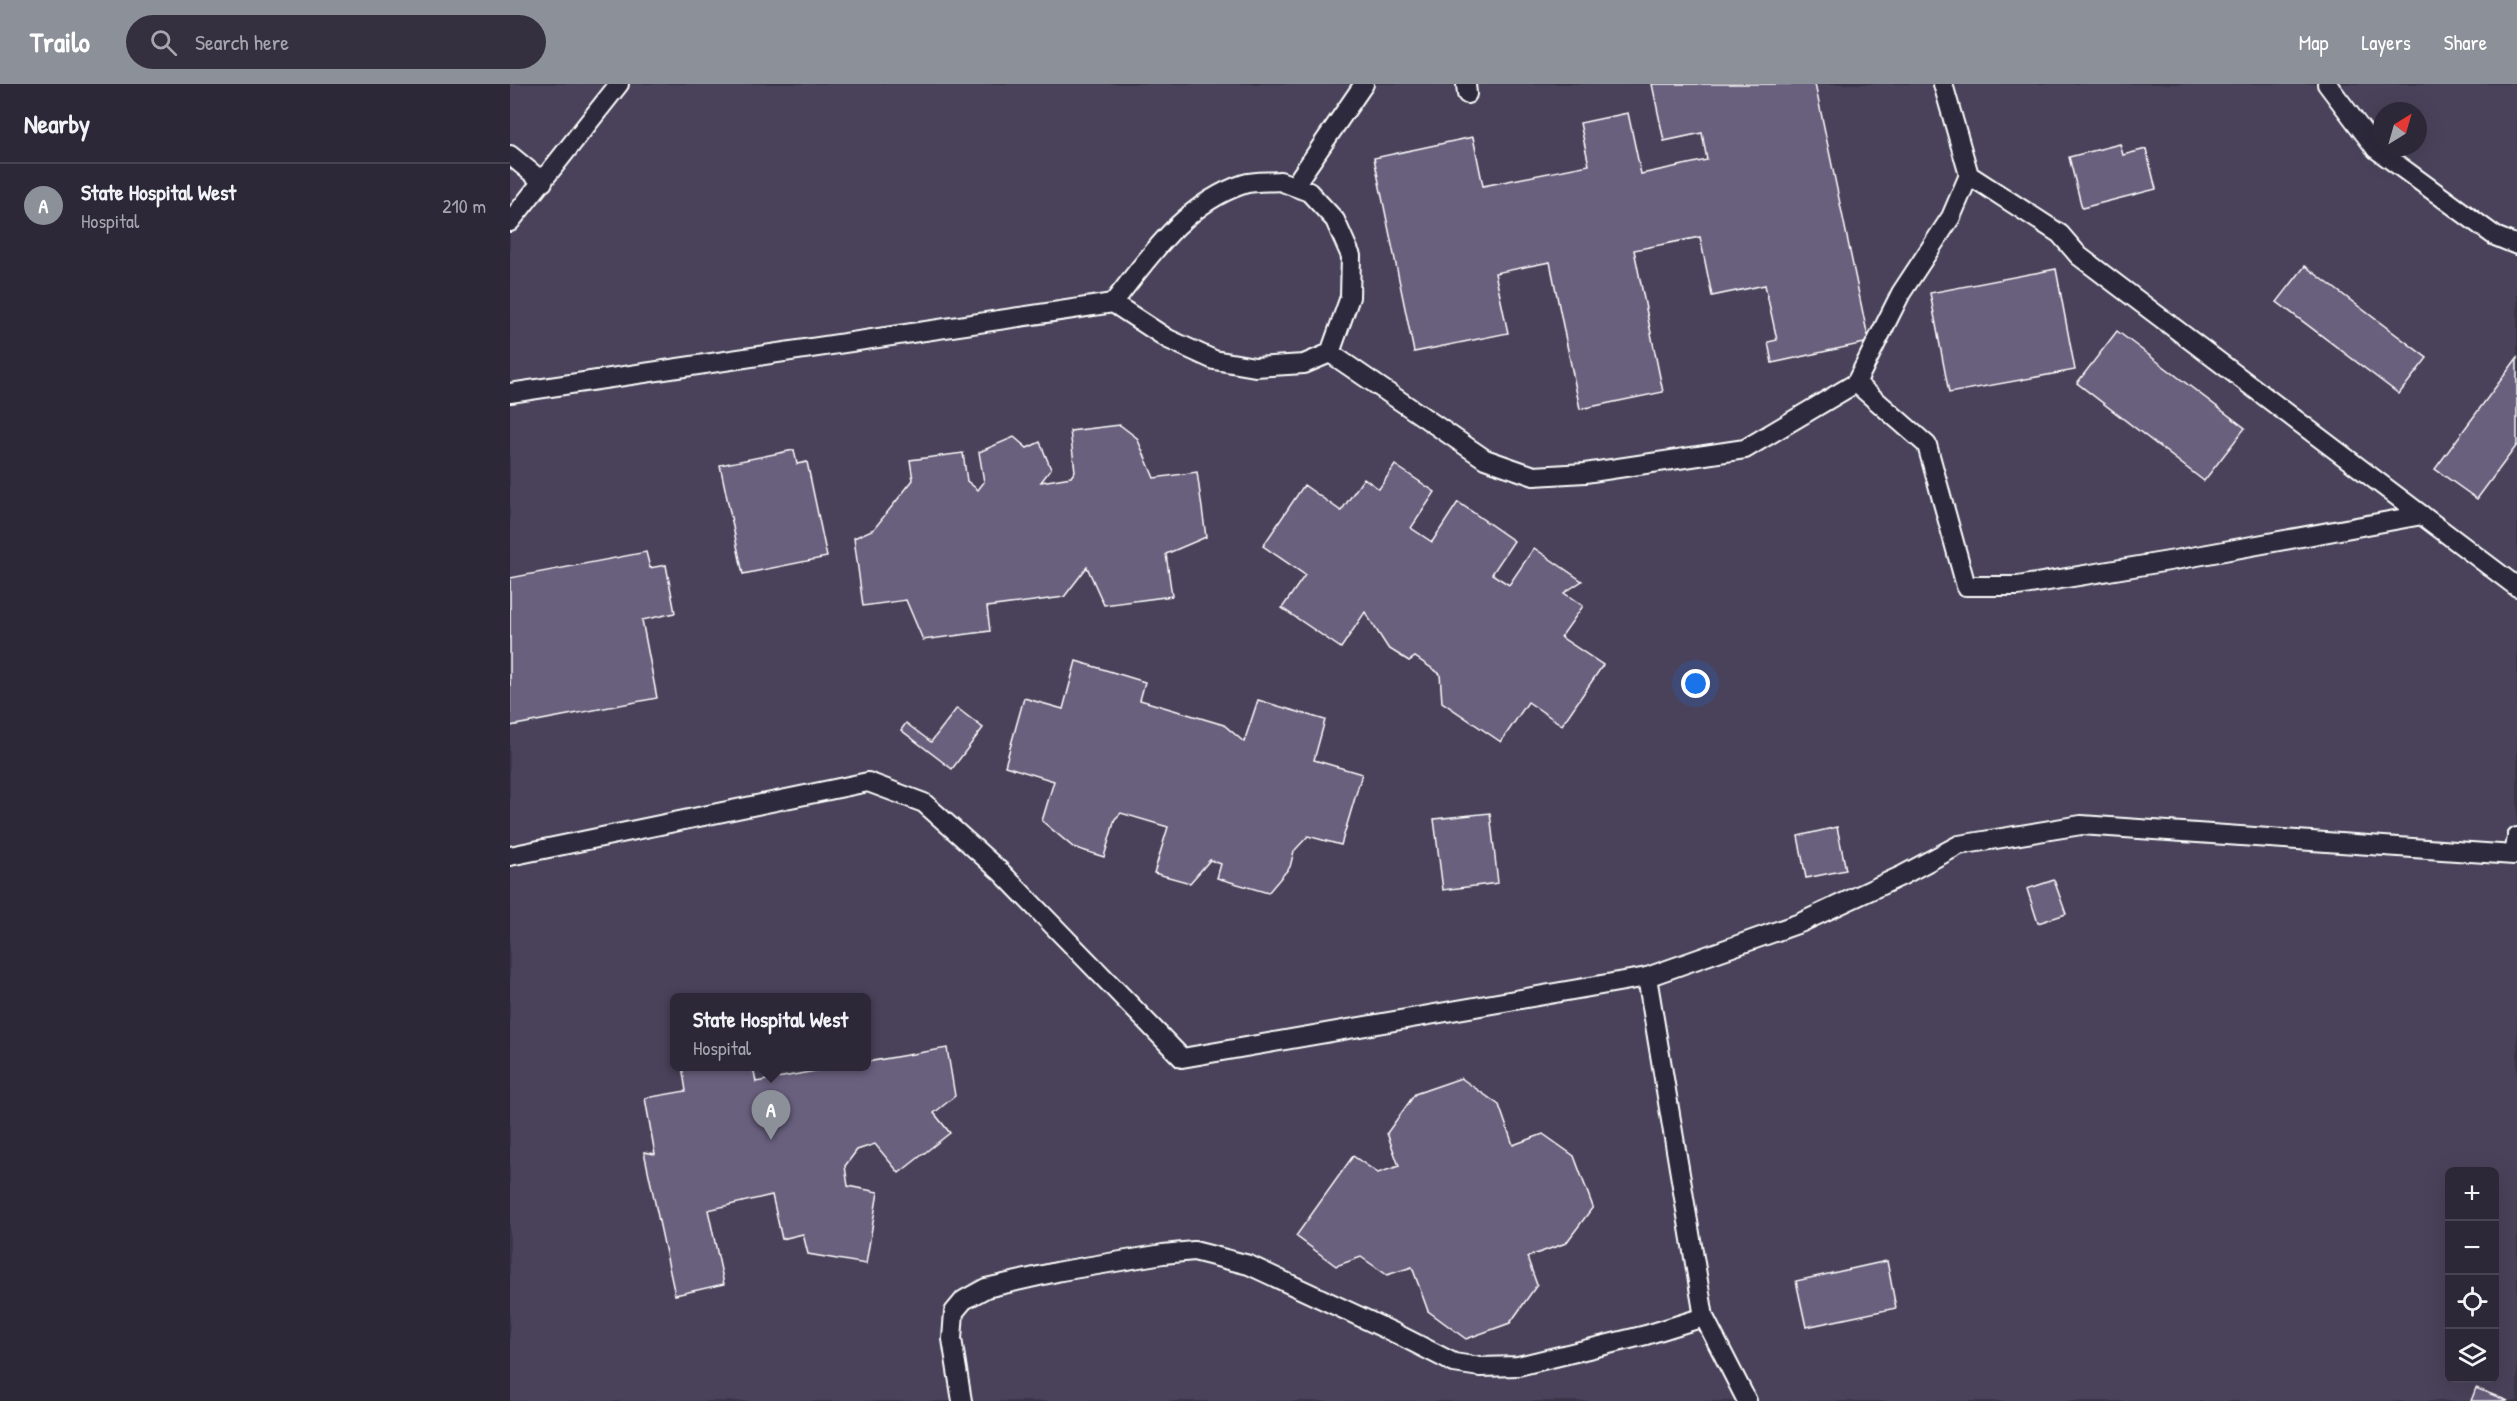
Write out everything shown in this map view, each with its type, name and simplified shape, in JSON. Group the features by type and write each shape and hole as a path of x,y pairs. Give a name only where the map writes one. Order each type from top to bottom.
{"lane":[{"path":"510,222 619,84"},
{"path":"1294,186 1364,84"},
{"path":"1330,353 1485,459 1534,476 1585,473 1745,449 1856,383 1900,293 1952,217 1969,175 1942,84"},
{"path":"2327,84 2376,149 2494,236 2517,245"},
{"path":"510,155 543,182"},
{"path":"1969,175 2060,234 2079,256 2517,586"},
{"path":"510,393 1113,303 1168,339 1214,360 1255,367 1304,364 1330,353 1350,297 1351,256 1335,220 1309,192 1280,181 1244,184 1202,204 1165,238 1113,303"},
{"path":"1856,383 1927,445 1966,586 2018,586 2422,515"},
{"path":"510,856 868,782 924,803 1000,872 1182,1058 1647,977 1800,923 1903,875 1959,844 2081,825 2514,855 2517,837"},
{"path":"1647,977 1704,1317 1747,1401"},
{"path":"963,1401 952,1339 954,1312 964,1300 986,1288 1061,1271 1163,1254 1194,1251 1249,1265 1454,1363 1480,1367 1518,1366 1646,1335 1704,1317"}],"shaded area":[{"path":"510,84 2517,84 2517,1401 510,1401"}],"building":[{"path":"1652,84 1815,84 1869,342 1772,363 1768,342 1777,340 1765,285 1712,296 1700,237 1634,250 1663,392 1580,409 1550,262 1495,273 1508,333 1414,352 1374,158 1473,137 1483,186 1589,165 1580,123 1628,113 1641,174 1707,160 1702,133 1664,141"},
{"path":"2120,144 2123,155 2146,149 2156,189 2082,208 2069,157"},
{"path":"2305,266 2427,358 2399,394 2277,302"},
{"path":"2056,269 2075,370 1949,393 1930,293"},
{"path":"2117,331 2245,428 2204,481 2077,383"},
{"path":"2517,358 2517,445 2477,499 2435,469"},
{"path":"1120,425 1137,438 1154,478 1197,472 1206,537 1166,554 1172,596 1104,605 1087,567 1064,597 987,607 990,631 923,640 906,600 863,606 854,538 874,529 913,480 910,460 963,453 967,481 978,490 984,482 979,452 1014,437 1027,448 1040,442 1051,469 1041,482 1071,477 1075,471 1070,431"},
{"path":"794,450 797,464 807,462 827,557 743,574 720,465"},
{"path":"1395,465 1435,492 1411,528 1432,542 1458,502 1514,541 1492,574 1509,585 1534,548 1582,581 1564,593 1583,606 1561,637 1603,665 1562,725 1528,702 1501,742 1442,702 1440,674 1415,657 1409,661 1388,648 1365,612 1341,648 1282,608 1305,575 1263,546 1304,485 1341,511 1364,478 1379,489"},
{"path":"646,552 650,568 666,565 675,613 642,620 657,698 510,726 510,578"},
{"path":"1076,661 1145,682 1140,700 1224,725 1244,742 1258,700 1325,720 1314,760 1362,774 1341,845 1308,836 1294,851 1290,867 1268,893 1217,878 1221,864 1210,860 1190,883 1154,873 1168,827 1121,813 1115,819 1104,857 1073,847 1042,821 1054,781 1005,766 1024,698 1063,709"},
{"path":"957,708 983,728 952,769 901,730 906,723 931,742"},
{"path":"1490,813 1498,883 1443,890 1434,819"},
{"path":"1837,827 1846,870 1806,878 1798,836"},
{"path":"2054,880 2066,914 2038,923 2027,889"},
{"path":"947,1048 955,1096 934,1113 950,1133 899,1173 875,1144 857,1150 845,1166 848,1186 878,1192 866,1264 808,1254 803,1234 782,1239 772,1195 708,1210 724,1284 675,1295 644,1152 655,1154 645,1098 686,1091 683,1071 754,1071 756,1082 815,1071 871,1071 871,1061"},
{"path":"1461,1078 1499,1105 1513,1145 1543,1134 1574,1156 1593,1207 1566,1243 1527,1257 1537,1285 1510,1323 1466,1339 1428,1311 1412,1267 1387,1275 1361,1257 1336,1266 1296,1236 1353,1156 1378,1173 1399,1166 1387,1133 1415,1094"},
{"path":"1887,1261 1896,1308 1806,1327 1796,1281"},
{"path":"2476,1388 2508,1401 2471,1401"}],"place":[{"name":"State Hospital West","path":"771,1140"}]}
